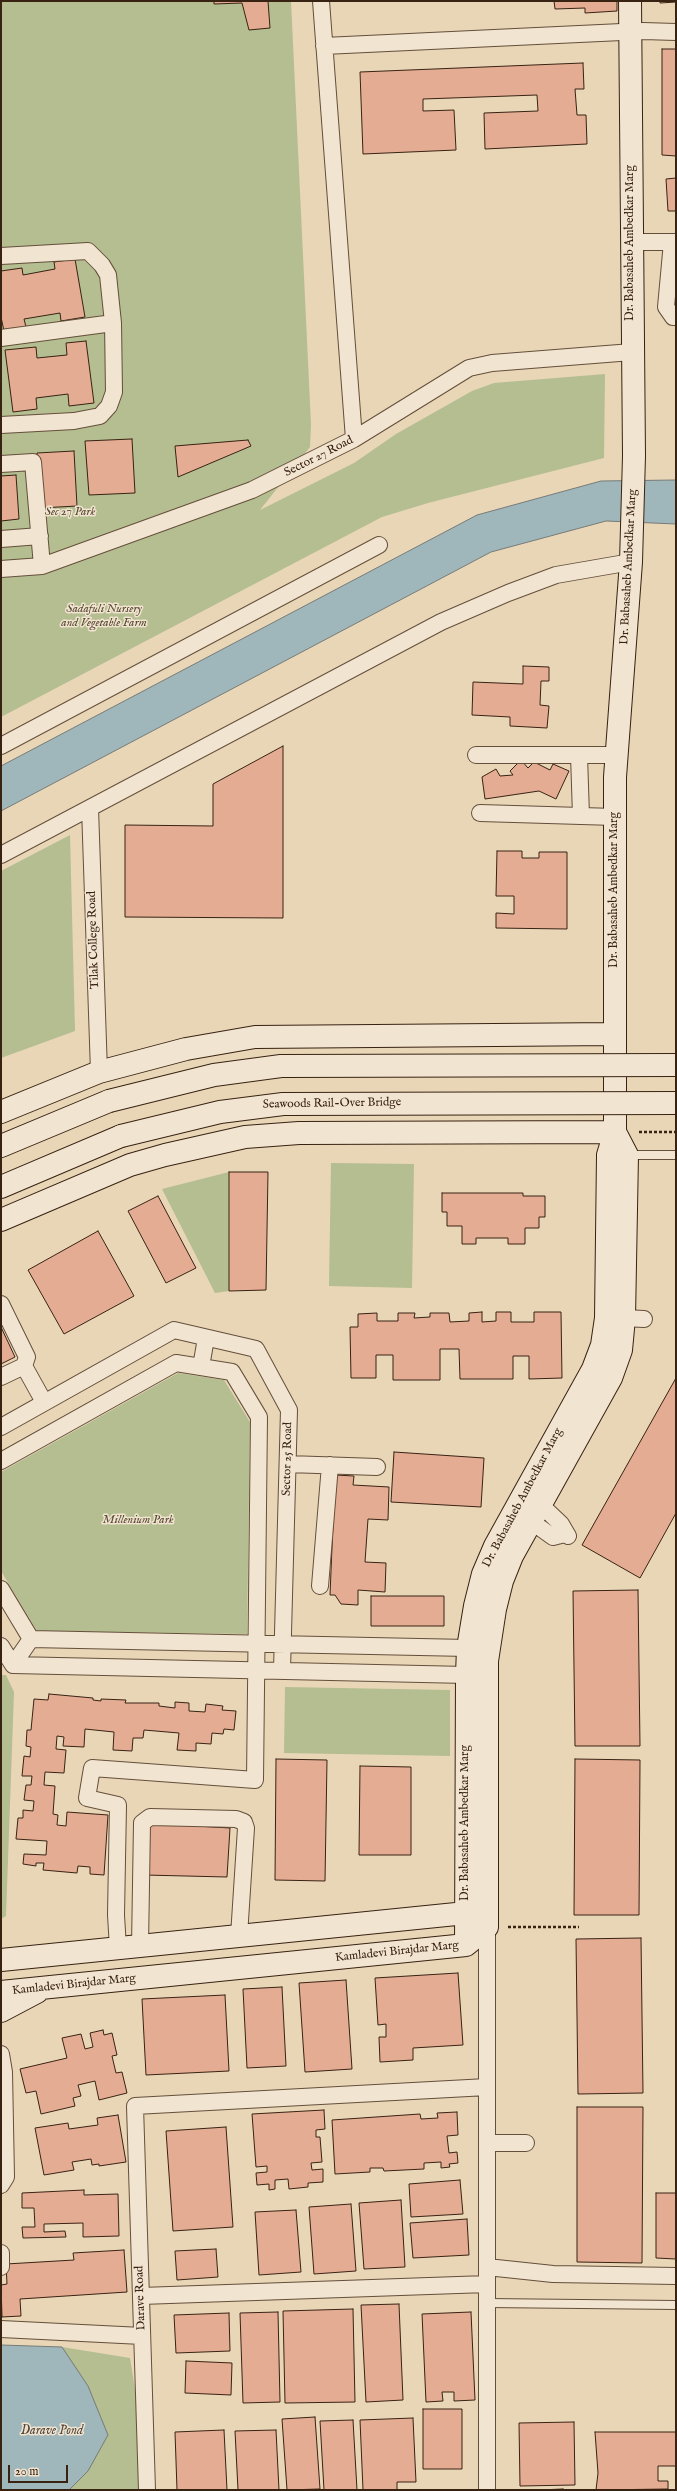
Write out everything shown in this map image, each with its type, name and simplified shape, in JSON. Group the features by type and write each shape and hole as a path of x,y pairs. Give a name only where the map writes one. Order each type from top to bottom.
{"street":[{"path":"321,1 354,439"},
{"name":"Dr. Babasaheb Ambedkar Marg","path":"466,1945 468,1648 483,1574 492,1553 593,1369 602,1345 606,1318 608,1155 615,1132 615,817 617,755 631,558 634,456 630,1"},
{"path":"324,46 630,32 676,32"},
{"path":"631,242 674,242 666,307 673,317 676,317"},
{"path":"1,256 88,250 102,265 108,275 113,323 114,392 109,406 100,416 74,422 1,425"},
{"path":"1,338 113,323"},
{"name":"Sector 27 Road","path":"1,569 42,566 252,490 354,439 469,368 492,363 632,352"},
{"path":"1,464 33,462 42,566"},
{"path":"1,539 40,536"},
{"path":"1,746 379,545"},
{"path":"1,854 441,622 556,574 631,558"},
{"path":"476,755 617,755"},
{"path":"579,755 581,816"},
{"name":"Tilak College Road","path":"90,808 99,1072"},
{"path":"480,813 615,817"},
{"path":"1,1112 99,1072 186,1049 263,1037 614,1034"},
{"path":"1,1146 109,1101 206,1077 281,1066 676,1065"},
{"name":"Seawoods Rail-Over Bridge","path":"1,1187 121,1136 220,1112 283,1104 676,1103"},
{"path":"1,1220 130,1165 165,1155 245,1137 299,1133 615,1132"},
{"name":"Dr. Babasaheb Ambedkar Marg","path":"486,1927 488,1661 502,1581 512,1556 611,1378 634,1319 626,1155 615,1132"},
{"path":"1,1304 27,1358 24,1366 1,1377"},
{"name":"Sector 25 Road","path":"1,1427 174,1330 256,1349 289,1410 282,1670"},
{"path":"201,1367 206,1338"},
{"path":"1,1461 176,1363 232,1372 259,1417 255,1780 92,1768 87,1798 118,1805 116,1915 118,1948"},
{"path":"24,1366 44,1402"},
{"path":"288,1464 377,1467"},
{"path":"320,1586 330,1465"},
{"path":"536,1513 562,1524 567,1535"},
{"path":"1,1589 31,1639"},
{"path":"13,1665 467,1675 488,1661 468,1648 31,1639"},
{"path":"13,1665 31,1639"},
{"path":"1,1646 13,1665"},
{"path":"140,1946 142,1823 150,1817 236,1819 244,1822 239,1936"},
{"path":"1,1960 466,1913 486,1927 487,2490"},
{"name":"Kamladevi Birajdar Marg","path":"1,1992 466,1945 486,1927"},
{"path":"466,1945 487,1961"},
{"path":"1,2012 45,1987"},
{"path":"1,2054 4,2072 6,2177 1,2185"},
{"name":"Darave Road","path":"147,2490 135,2106 487,2087"},
{"path":"487,2143 526,2142"},
{"path":"1,2253 1,2267"},
{"path":"487,2267 553,2274 676,2276"},
{"path":"141,2296 487,2284"},
{"path":"1,2329 142,2336"}],"lane":[{"path":"626,1155 676,1155"},
{"path":"487,2303 676,2305"}],"path":[{"path":"615,1132 676,1132"},
{"path":"533,1927 579,1927"}],"green space":[{"path":"1,1 291,1 311,425 310,447 260,510 354,463 396,434 472,391 494,383 605,374 604,458 428,503 382,517 1,717"},
{"path":"70,835 75,1031 1,1058 1,871"},
{"path":"331,1163 414,1164 412,1288 329,1286"},
{"path":"229,1172 229,1291 215,1293 162,1189"},
{"name":"Millenium Park","path":"178,1373 224,1380 250,1422 247,1634 37,1631 1,1571 1,1472"},
{"path":"1,1675 6,1675 14,1692 6,1916 1,1919"},
{"path":"285,1687 450,1690 450,1756 284,1753"},
{"path":"62,2347 130,2358 147,2464 147,2490 69,2490 88,2471"}],"water":[{"path":"676,480 676,524 606,521 491,552 1,811 1,766 477,515 601,481"},
{"name":"Darave Pond","path":"1,2345 62,2347 88,2386 108,2435 88,2471 69,2490 1,2490"}],"building":[{"path":"214,1 268,1 270,28 249,30 242,3 214,4"},
{"path":"554,1 617,1 617,11 585,13 585,8 555,9"},
{"path":"660,1 676,1 676,2 660,3"},
{"path":"662,49 676,49 676,156 662,155"},
{"path":"583,63 584,89 575,89 577,115 586,115 587,144 485,149 484,113 538,111 537,95 423,99 423,111 454,110 456,150 363,154 360,72"},
{"path":"676,178 676,211 668,211 666,179"},
{"path":"75,259 85,317 61,321 60,313 24,319 26,327 4,331 1,317 1,271 22,268 23,275 55,269 54,262"},
{"path":"86,341 94,403 69,406 68,394 36,398 37,409 13,412 5,350 36,347 37,358 67,355 66,343"},
{"path":"132,439 135,493 89,495 85,441"},
{"path":"248,440 251,446 178,477 175,446"},
{"path":"74,451 77,506 40,508 37,453"},
{"path":"16,475 19,519 1,521 1,476"},
{"path":"523,666 549,667 549,681 541,681 540,705 549,706 547,728 510,726 510,717 472,715 473,682 523,684"},
{"path":"283,746 283,918 125,917 125,825 213,826 213,784"},
{"path":"521,760 528,768 534,762 550,770 553,764 569,771 556,799 539,791 485,799 482,777 496,769 500,776 513,775 510,771"},
{"path":"497,851 522,851 522,858 539,858 539,852 567,852 567,929 496,928 496,913 514,914 514,896 496,896"},
{"path":"229,1172 268,1172 266,1290 229,1291"},
{"path":"442,1193 523,1193 523,1196 545,1196 545,1217 539,1217 539,1228 525,1228 525,1244 508,1244 508,1238 476,1238 476,1244 462,1244 462,1226 447,1226 447,1212 442,1212"},
{"path":"158,1196 196,1268 166,1283 128,1211"},
{"path":"98,1231 134,1296 64,1334 28,1270"},
{"path":"482,1312 482,1322 496,1321 496,1312 511,1312 511,1322 534,1322 534,1312 561,1312 562,1378 529,1379 529,1356 513,1356 513,1379 460,1379 459,1349 440,1349 440,1380 393,1380 393,1355 376,1355 376,1378 351,1378 350,1327 358,1327 358,1314 377,1313 377,1321 398,1321 398,1313 415,1313 414,1318 430,1317 430,1313 449,1313 450,1322 469,1321 469,1313"},
{"path":"1,1327 15,1357 1,1364"},
{"path":"676,1378 676,1513 640,1578 582,1545"},
{"path":"394,1452 484,1458 481,1507 391,1502"},
{"path":"335,1475 354,1476 353,1485 389,1487 388,1520 368,1519 365,1562 386,1563 385,1592 358,1590 358,1605 341,1604 335,1595 330,1595"},
{"path":"638,1590 640,1746 575,1746 573,1591"},
{"path":"371,1596 444,1596 444,1626 371,1626"},
{"path":"49,1694 93,1698 93,1700 101,1701 101,1699 126,1700 125,1703 159,1703 159,1706 175,1708 175,1702 189,1703 189,1711 205,1712 206,1704 223,1706 222,1710 236,1711 234,1730 224,1729 223,1734 212,1733 211,1744 196,1743 196,1751 177,1750 179,1733 144,1730 143,1738 133,1738 132,1751 113,1750 114,1732 85,1729 84,1747 63,1746 64,1737 57,1736 56,1749 66,1750 64,1773 45,1772 44,1785 55,1786 53,1814 58,1815 57,1825 66,1826 67,1812 108,1815 104,1875 90,1874 90,1867 78,1866 77,1873 43,1870 44,1863 36,1863 36,1866 23,1864 24,1854 46,1855 47,1841 16,1839 18,1818 23,1818 23,1810 33,1811 34,1801 24,1800 26,1785 31,1785 32,1776 22,1776 24,1756 30,1757 31,1747 26,1746 27,1730 31,1730 34,1699 48,1700"},
{"path":"276,1759 327,1760 325,1881 275,1880"},
{"path":"575,1759 640,1760 639,1915 574,1915"},
{"path":"360,1766 411,1767 411,1855 359,1855"},
{"path":"146,1823 230,1828 227,1877 144,1875"},
{"path":"641,1938 643,2093 578,2094 576,1939"},
{"path":"458,1973 463,2045 413,2048 413,2060 380,2062 379,2037 386,2037 386,2024 378,2025 375,1978"},
{"path":"346,1980 352,2069 305,2072 299,1983"},
{"path":"282,1987 286,2066 247,2068 243,1989"},
{"path":"225,1995 229,2071 146,2075 142,1999"},
{"path":"103,2030 104,2035 112,2033 117,2055 112,2056 116,2073 122,2072 127,2093 99,2100 95,2081 78,2085 81,2096 73,2098 75,2106 41,2114 36,2091 26,2093 20,2069 67,2058 62,2038 81,2034 85,2049 93,2047 90,2033"},
{"path":"577,2107 643,2107 642,2263 577,2262"},
{"path":"324,2110 325,2129 316,2130 316,2137 320,2137 322,2162 311,2163 312,2170 323,2169 323,2182 308,2183 308,2187 289,2189 288,2179 275,2180 275,2189 269,2190 269,2184 257,2185 256,2173 267,2172 267,2166 256,2167 252,2114"},
{"path":"457,2112 458,2135 447,2136 449,2153 457,2152 458,2163 449,2164 450,2167 441,2168 441,2162 424,2163 424,2169 384,2171 383,2168 370,2168 370,2172 335,2174 332,2120 420,2114 421,2119 438,2118 437,2113"},
{"path":"118,2115 126,2162 99,2166 99,2164 92,2165 91,2159 72,2162 74,2170 44,2175 35,2128 68,2123 69,2129 98,2125 97,2118"},
{"path":"226,2127 233,2227 173,2231 166,2131"},
{"path":"460,2180 463,2214 411,2217 409,2184"},
{"path":"84,2190 84,2195 118,2194 119,2236 83,2237 83,2223 44,2224 44,2232 65,2231 66,2237 23,2238 22,2227 35,2227 34,2208 22,2208 22,2193"},
{"path":"656,2193 676,2193 676,2259 656,2258"},
{"path":"401,2200 405,2267 364,2269 359,2203"},
{"path":"351,2204 356,2271 314,2274 309,2207"},
{"path":"296,2210 301,2272 259,2275 255,2212"},
{"path":"467,2219 469,2255 413,2258 410,2223"},
{"path":"216,2249 218,2277 177,2280 175,2251"},
{"path":"124,2250 127,2292 20,2299 21,2316 2,2317 1,2285 7,2284 6,2264 74,2260 73,2253"},
{"path":"399,2304 403,2400 366,2402 361,2305"},
{"path":"353,2309 355,2402 285,2403 283,2311"},
{"path":"278,2312 280,2402 243,2403 240,2313"},
{"path":"471,2312 475,2400 454,2401 454,2392 442,2392 443,2401 426,2402 422,2314"},
{"path":"229,2313 230,2351 176,2353 174,2315"},
{"path":"186,2361 232,2363 231,2395 185,2393"},
{"path":"423,2409 462,2409 462,2469 423,2469"},
{"path":"315,2417 320,2489 287,2490 282,2419"},
{"path":"413,2418 416,2482 397,2482 397,2490 363,2490 360,2420"},
{"path":"353,2420 357,2490 324,2490 320,2421"},
{"path":"574,2422 575,2485 520,2486 519,2423"},
{"path":"224,2430 227,2490 177,2490 175,2432"},
{"path":"276,2430 279,2490 238,2490 235,2431"},
{"path":"595,2432 676,2432 676,2466 658,2466 658,2481 668,2481 668,2489 596,2490 598,2473"},
{"path":"563,2489 563,2490 539,2490"}],"park label":[{"name":"Sec 27 Park","path":"70,513"},
{"name":"Sadafuli Nursery and Vegetable Farm","path":"104,617"}]}
